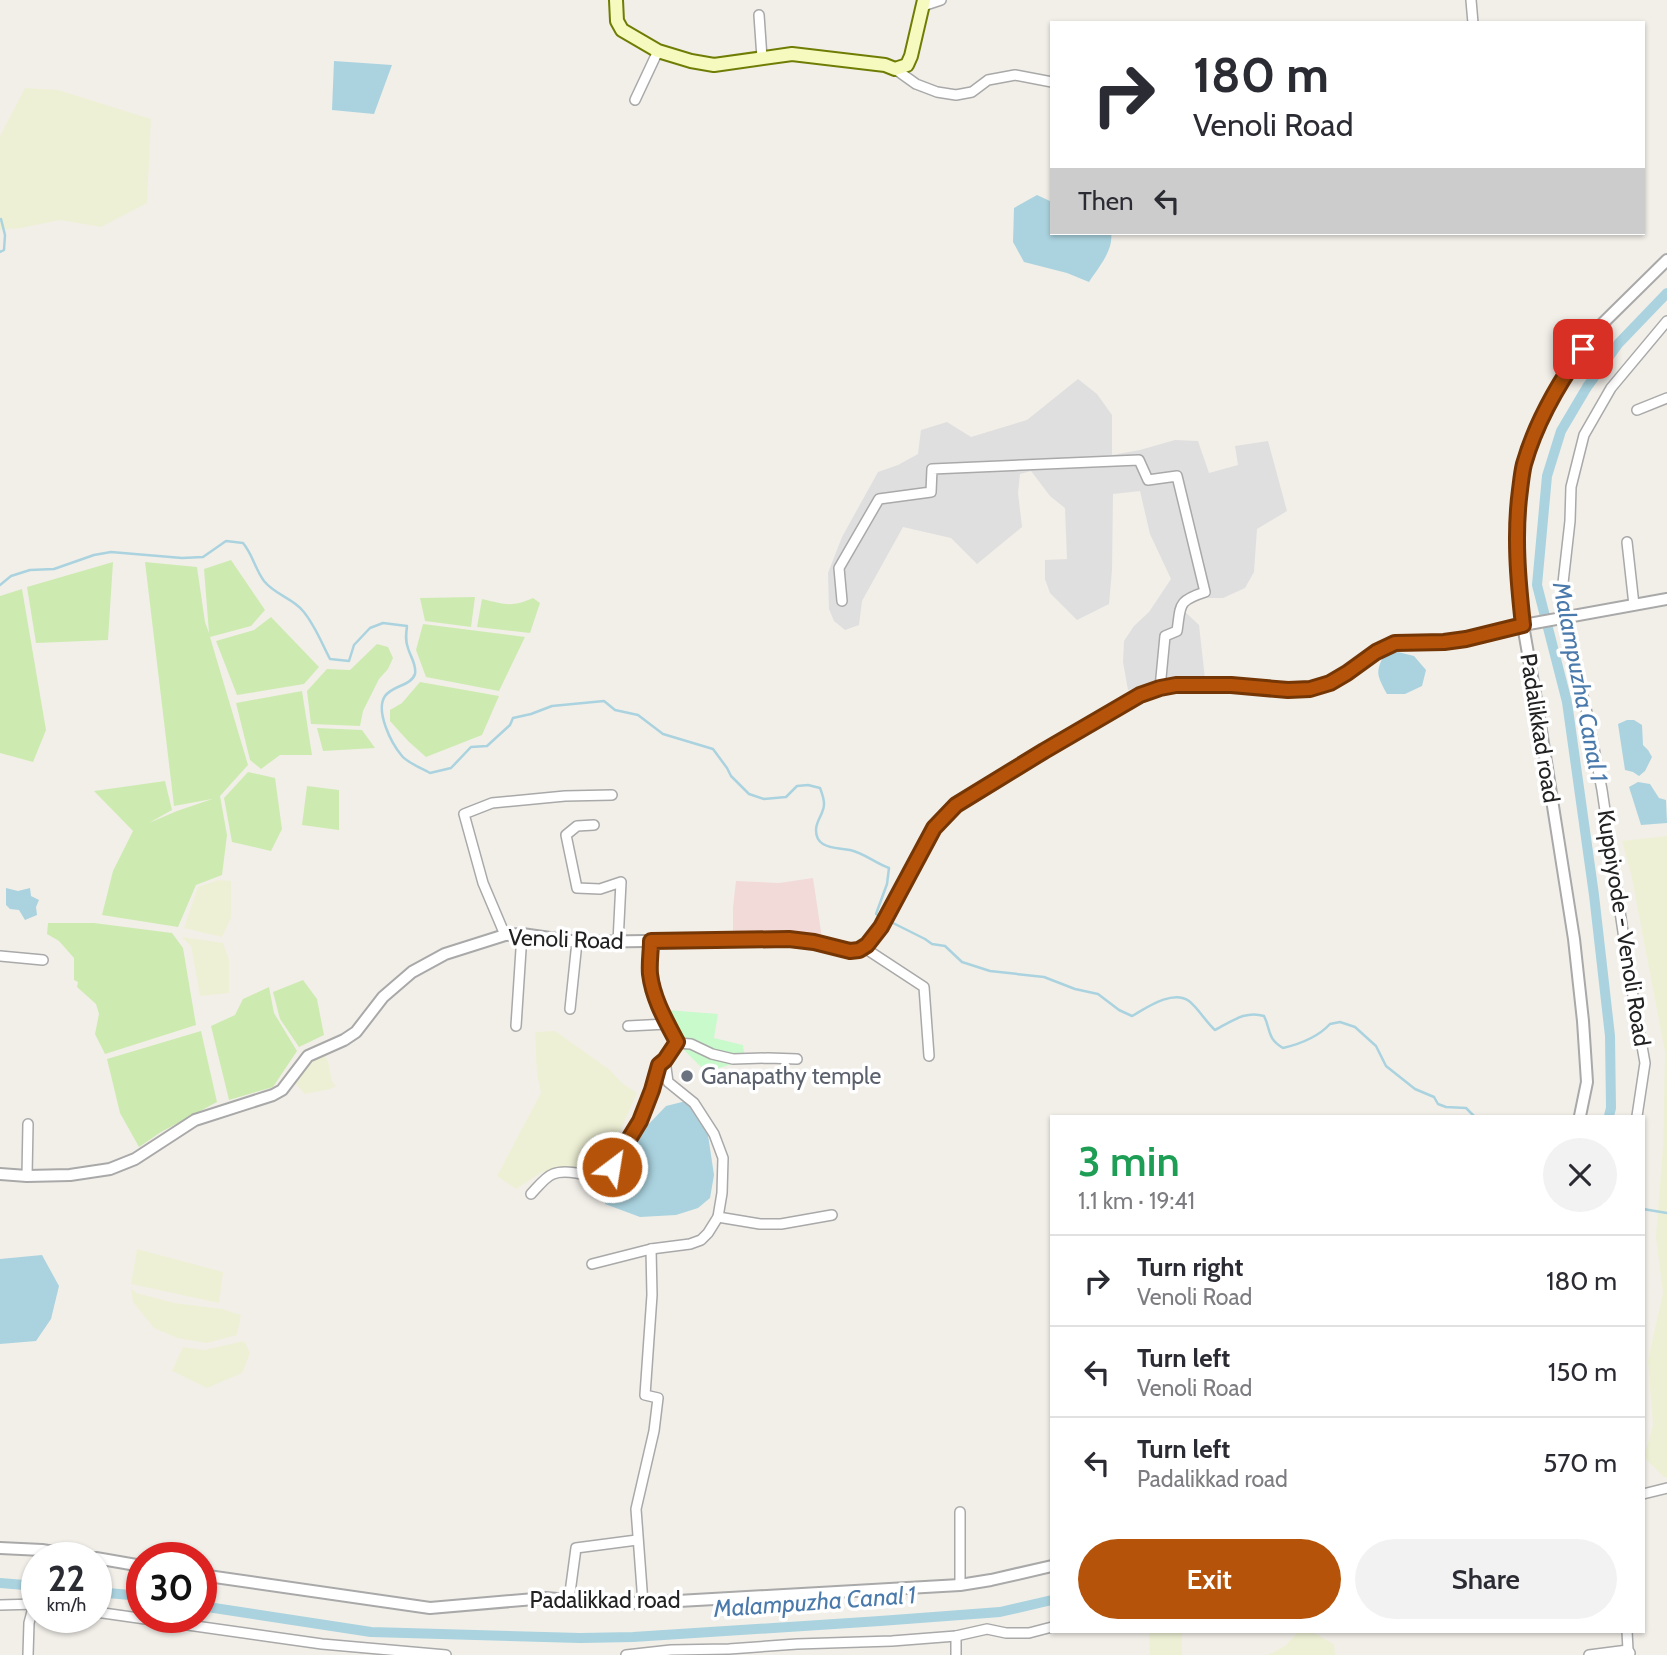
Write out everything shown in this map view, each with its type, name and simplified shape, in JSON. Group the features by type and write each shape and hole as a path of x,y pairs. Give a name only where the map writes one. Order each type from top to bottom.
{"main road":[{"path":"616,0 617,21 622,30 658,51 703,64 713,65 792,54 885,65 895,69 907,65 911,56 924,3"}],"street":[{"path":"924,3 941,0"},
{"path":"1471,0 1473,21"},
{"path":"759,15 762,58"},
{"path":"635,100 658,51"},
{"path":"895,69 916,84 937,92 956,95 972,92 988,80 1016,75 1050,82"},
{"name":"Padalikkad road","path":"1580,1115 1587,1082 1583,1021 1572,925 1518,574 1517,511 1523,466 1538,424 1567,371 1600,327 1667,260"},
{"name":"Kuppiyode - Venoli Road","path":"1637,1115 1645,1063 1602,789 1564,618 1563,583 1571,487 1584,435 1611,388 1667,321"},
{"path":"1637,410 1667,398"},
{"path":"842,601 839,568 879,499 931,492 932,469 1139,460 1148,480 1177,476 1205,592 1188,597 1181,604 1177,631 1165,636 1160,688"},
{"path":"1627,542 1633,605"},
{"path":"929,1056 924,987 863,947 881,927 934,828 956,805 1140,695 1160,688 1176,685 1231,685 1288,690 1310,689 1330,683 1376,652 1395,643 1466,639 1526,624 1667,599"},
{"path":"505,934 483,883 464,814 492,803 611,795"},
{"path":"594,825 577,826 566,835 577,888 600,889 621,882 618,942"},
{"name":"Venoli Road","path":"0,1174 70,1175 110,1169 135,1159 195,1120 273,1095 282,1090 308,1056 356,1032 383,997 412,972 445,954 505,934 577,942 789,939 850,951 863,947"},
{"path":"516,1026 522,934"},
{"path":"651,941 650,974 654,993 677,1042"},
{"path":"570,1009 577,942"},
{"path":"0,956 43,960"},
{"path":"628,1026 667,1024"},
{"path":"677,1042 691,1044 712,1054 733,1059 797,1059"},
{"path":"531,1194 552,1174 586,1174 600,1179 612,1167 640,1121 659,1065 677,1042"},
{"path":"665,1060 668,1082"},
{"path":"592,1264 701,1240 718,1217 723,1158 714,1134 694,1103 668,1082 655,1079"},
{"path":"27,1176 28,1124"},
{"path":"718,1217 760,1224 781,1224 832,1215"},
{"path":"643,1603 636,1509 654,1431 658,1398 645,1395 652,1295 651,1249"},
{"path":"1645,1494 1667,1488"},
{"path":"960,1512 960,1585"},
{"path":"569,1600 576,1548 637,1540"},
{"path":"0,1548 21,1549"},
{"name":"Padalikkad road","path":"217,1577 430,1608 546,1598 643,1603 960,1585 1050,1566"},
{"path":"0,1605 21,1604"},
{"path":"112,1614 322,1644 446,1655"},
{"path":"626,1655 671,1650 769,1651 956,1636 987,1629 1006,1633 1029,1633 1050,1628"},
{"path":"28,1655 29,1633"},
{"path":"1589,1655 1629,1652 1627,1633"},
{"path":"956,1636 956,1655"},
{"path":"848,1643 848,1655"}],"shaded area":[{"path":"1078,379 1097,394 1112,415 1112,455 1175,440 1198,441 1209,473 1238,465 1235,446 1268,441 1287,511 1257,529 1254,572 1245,588 1223,598 1195,598 1184,611 1199,625 1205,679 1166,680 1128,690 1123,662 1124,641 1134,626 1149,612 1171,579 1150,534 1140,491 1113,494 1109,604 1077,620 1050,593 1045,579 1045,560 1067,559 1065,508 1050,496 1031,471 1020,474 1018,493 1022,527 977,564 951,538 903,527 862,601 859,625 845,630 834,621 829,609 828,573 842,537 878,472 918,454 921,430 947,422 971,437 1027,420"},
{"path":"813,878 822,938 769,934 733,937 736,881 779,883"}],"green space":[{"path":"25,88 58,90 151,119 147,203 101,227 60,220 0,230 0,136"},
{"path":"231,560 265,610 251,626 210,637 248,765 220,796 227,835 222,875 196,885 178,927 102,915 113,871 133,831 94,791 165,781 172,810 149,823 212,799 174,806 145,562 197,567 209,633 204,569"},
{"path":"113,562 108,640 36,643 27,587"},
{"path":"22,589 46,730 33,762 0,753 0,596"},
{"path":"475,597 471,627 425,621 420,598"},
{"path":"533,598 540,603 530,633 477,627 482,599 513,604"},
{"path":"271,617 319,667 304,684 237,695 216,641 254,630"},
{"path":"423,624 525,637 499,691 426,677 416,650"},
{"path":"377,644 388,647 393,658 363,711 360,726 311,724 307,691 327,669 350,670"},
{"path":"420,682 499,696 482,735 426,757 390,721 390,710 402,703"},
{"path":"302,691 312,755 280,755 261,769 250,760 236,703"},
{"path":"317,728 362,730 375,748 323,751"},
{"path":"248,772 275,778 282,829 271,851 232,842 224,798"},
{"path":"307,786 339,790 339,830 302,825"},
{"path":"1667,836 1667,1477 1645,1458 1653,1425 1648,1360 1663,1293 1656,1237 1663,1146 1665,1052 1631,874 1622,841"},
{"path":"218,880 231,881 231,918 222,937 184,928 198,887"},
{"path":"48,923 94,923 172,933 183,948 196,1025 105,1054 95,1034 99,1014 96,1004 77,987 78,982 74,980 74,958 59,941 47,934"},
{"path":"182,937 223,943 229,960 229,993 200,996 191,946"},
{"path":"303,980 317,999 324,1035 299,1047 280,1019 273,992"},
{"path":"269,987 274,1013 297,1051 273,1087 229,1100 211,1026 235,1015 243,999"},
{"path":"667,1010 718,1014 714,1038 743,1045 745,1060 706,1072 681,1047"},
{"path":"201,1031 217,1102 139,1147 120,1113 107,1059"},
{"path":"555,1031 637,1093 620,1131 596,1166 542,1172 516,1189 497,1176 541,1093 537,1074 535,1032"},
{"path":"323,1052 336,1086 305,1094 294,1082 310,1060"},
{"path":"137,1249 223,1272 219,1303 131,1284"},
{"path":"131,1288 136,1293 175,1303 222,1309 241,1315 237,1335 207,1343 177,1338 154,1328 133,1302"},
{"path":"244,1341 250,1353 242,1373 207,1388 172,1371 183,1347 204,1350"},
{"path":"1149,1633 1182,1633 1182,1655 1150,1655"},
{"path":"1297,1633 1314,1633 1334,1644 1335,1655 1268,1655 1285,1646"}],"water":[{"path":"334,61 392,65 374,114 332,110"},
{"path":"1037,195 1050,201 1050,235 1111,235 1108,252 1089,282 1067,273 1024,262 1013,242 1014,208"},
{"path":"1398,652 1414,656 1426,670 1422,686 1405,694 1387,694 1380,679 1379,665 1385,654"},
{"path":"1634,720 1642,725 1643,745 1652,757 1645,771 1639,776 1625,770 1618,724"},
{"path":"1638,782 1650,784 1659,798 1666,800 1667,823 1641,825 1629,787"},
{"path":"6,888 18,891 30,888 31,896 39,900 37,915 25,920 19,910 10,909 6,905"},
{"path":"686,1101 708,1135 714,1175 710,1198 698,1208 676,1215 640,1217 605,1204 610,1185 646,1127 666,1106"},
{"path":"42,1255 59,1286 51,1319 36,1341 0,1344 0,1259"}],"waterway":[{"path":"0,252 4,250 5,235 1,219"},
{"name":"Malampuzha Canal 1","path":"1609,1115 1610,1036 1594,895 1567,702 1537,585 1547,476 1561,431 1587,387 1618,344 1667,293"},
{"path":"0,585 11,576 30,570 54,569 111,552 182,558 203,557 226,541 243,543 264,581 307,616 330,659 349,661 354,645 370,628 383,623 407,626 406,643 415,674 410,681 388,692 382,702 382,710 393,743 411,763 430,773 451,768 471,747 487,746 510,725 513,718 552,706 604,701 615,710 638,715 663,734 713,749 731,776 749,794 764,799 786,797 797,786 820,788 824,804 816,826 820,841 829,847 855,851 889,868 887,884 876,914 883,918"},
{"path":"889,921 932,944 945,946 962,962 990,971 1044,977 1075,989 1098,994 1132,1016 1168,998 1183,998 1189,1001 1215,1030 1244,1016 1264,1016 1272,1038 1283,1048 1320,1033 1330,1024 1340,1022 1355,1027 1376,1046 1386,1066 1415,1089 1434,1097 1438,1104 1466,1108 1473,1115"},
{"path":"1645,1209 1667,1213"},
{"path":"0,1583 21,1585"},
{"path":"112,1593 126,1595"},
{"name":"Malampuzha Canal 1","path":"217,1608 371,1632 580,1638 633,1637 1000,1612 1050,1600"}],"place":[{"name":"Ganapathy temple","path":"687,1076"}],"route":[{"path":"612,1167 640,1121 659,1065 677,1042 654,993 650,974 651,941 789,939 850,951 859,950 867,945 881,927 934,828 956,805 1140,695 1176,685 1310,689 1330,683 1376,652 1395,643 1466,639 1523,625 1518,574 1517,511 1523,466 1538,424 1567,371 1583,349"}]}
